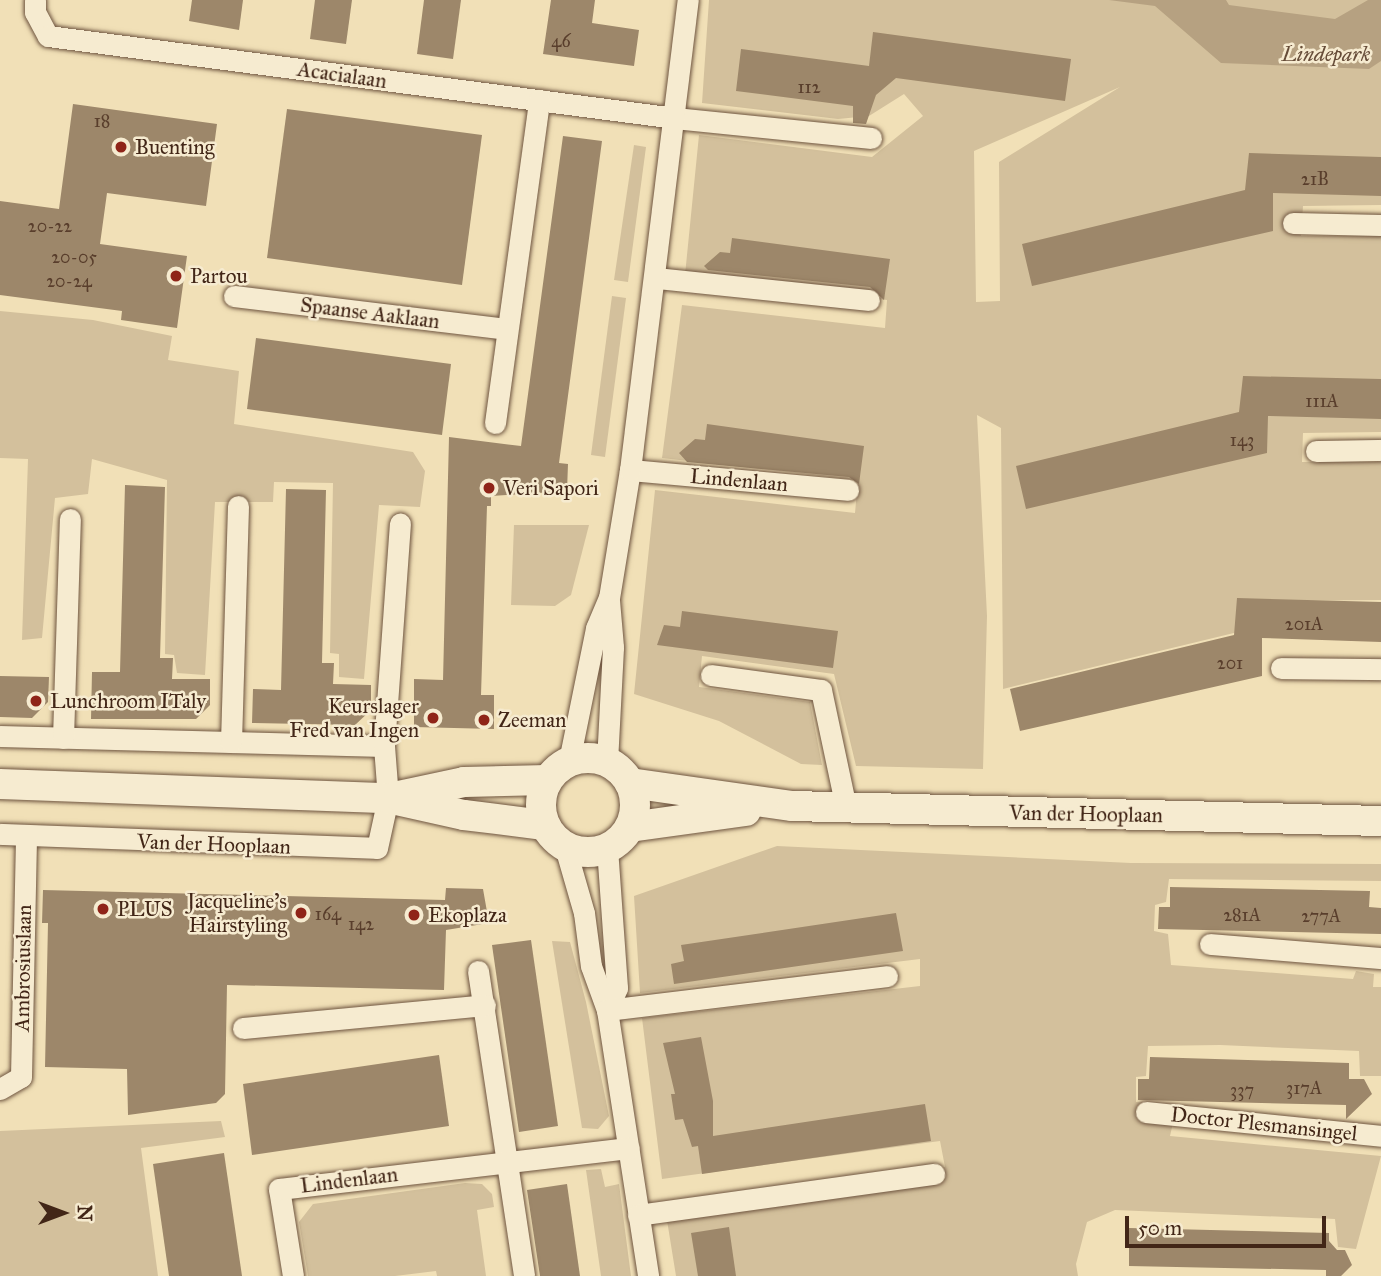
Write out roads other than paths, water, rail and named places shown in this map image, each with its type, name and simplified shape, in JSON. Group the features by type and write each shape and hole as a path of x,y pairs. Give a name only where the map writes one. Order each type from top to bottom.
{"street":[{"name":"Acacialaan","path":"35,0 35,12 48,36 675,118"},
{"path":"648,1276 607,1010 591,966 584,913 565,847 544,825 541,794 558,771 596,628 609,598 630,470 656,278 688,0"},
{"path":"495,423 539,100"},
{"path":"675,118 872,138"},
{"path":"1293,223 1381,225"},
{"path":"656,278 869,300"},
{"name":"Spaanse Aaklaan","path":"234,296 506,330"},
{"path":"1316,451 1381,450"},
{"name":"Lindenlaan","path":"630,470 848,490"},
{"path":"230,742 238,506"},
{"path":"63,738 70,519"},
{"name":"Van der Hooplaan","path":"0,835 377,848 388,798 384,746 400,524"},
{"path":"607,762 614,647 609,598"},
{"path":"1281,668 1381,669"},
{"path":"711,675 821,690 846,808"},
{"path":"0,736 384,746"},
{"path":"388,798 464,782 558,771 589,757 607,762 630,783 634,813 630,827 607,848 593,852 565,847"},
{"name":"Van der Hooplaan","path":"630,783 792,806 1381,821"},
{"path":"0,784 388,798 464,815 544,825"},
{"name":"Van der Hooplaan","path":"630,827 792,806"},
{"name":"Ambrosiuslaan","path":"0,1089 21,1077 26,835"},
{"path":"607,848 617,988 607,1010"},
{"path":"1210,944 1381,958"},
{"path":"478,971 524,1276"},
{"path":"607,1010 887,976"},
{"path":"243,1028 485,1005"},
{"name":"Doctor Plesmansingel","path":"1146,1112 1381,1136"},
{"name":"Lindenlaan","path":"293,1276 279,1189 507,1160 629,1148"},
{"path":"638,1215 934,1174"}],"place":[{"name":"Buenting","path":"121,147"},
{"name":"Partou","path":"176,276"},
{"name":"Veri Sapori","path":"489,488"},
{"name":"Lunchroom ITaly","path":"36,701"},
{"name":"Keurslager Fred van Ingen","path":"433,718"},
{"name":"Zeeman","path":"484,720"},
{"name":"PLUS","path":"103,909"},
{"name":"Jacqueline's Hairstyling","path":"301,913"},
{"name":"Ekoplaza","path":"414,915"}],"park label":[{"name":"Lindepark","path":"1326,54"}]}
